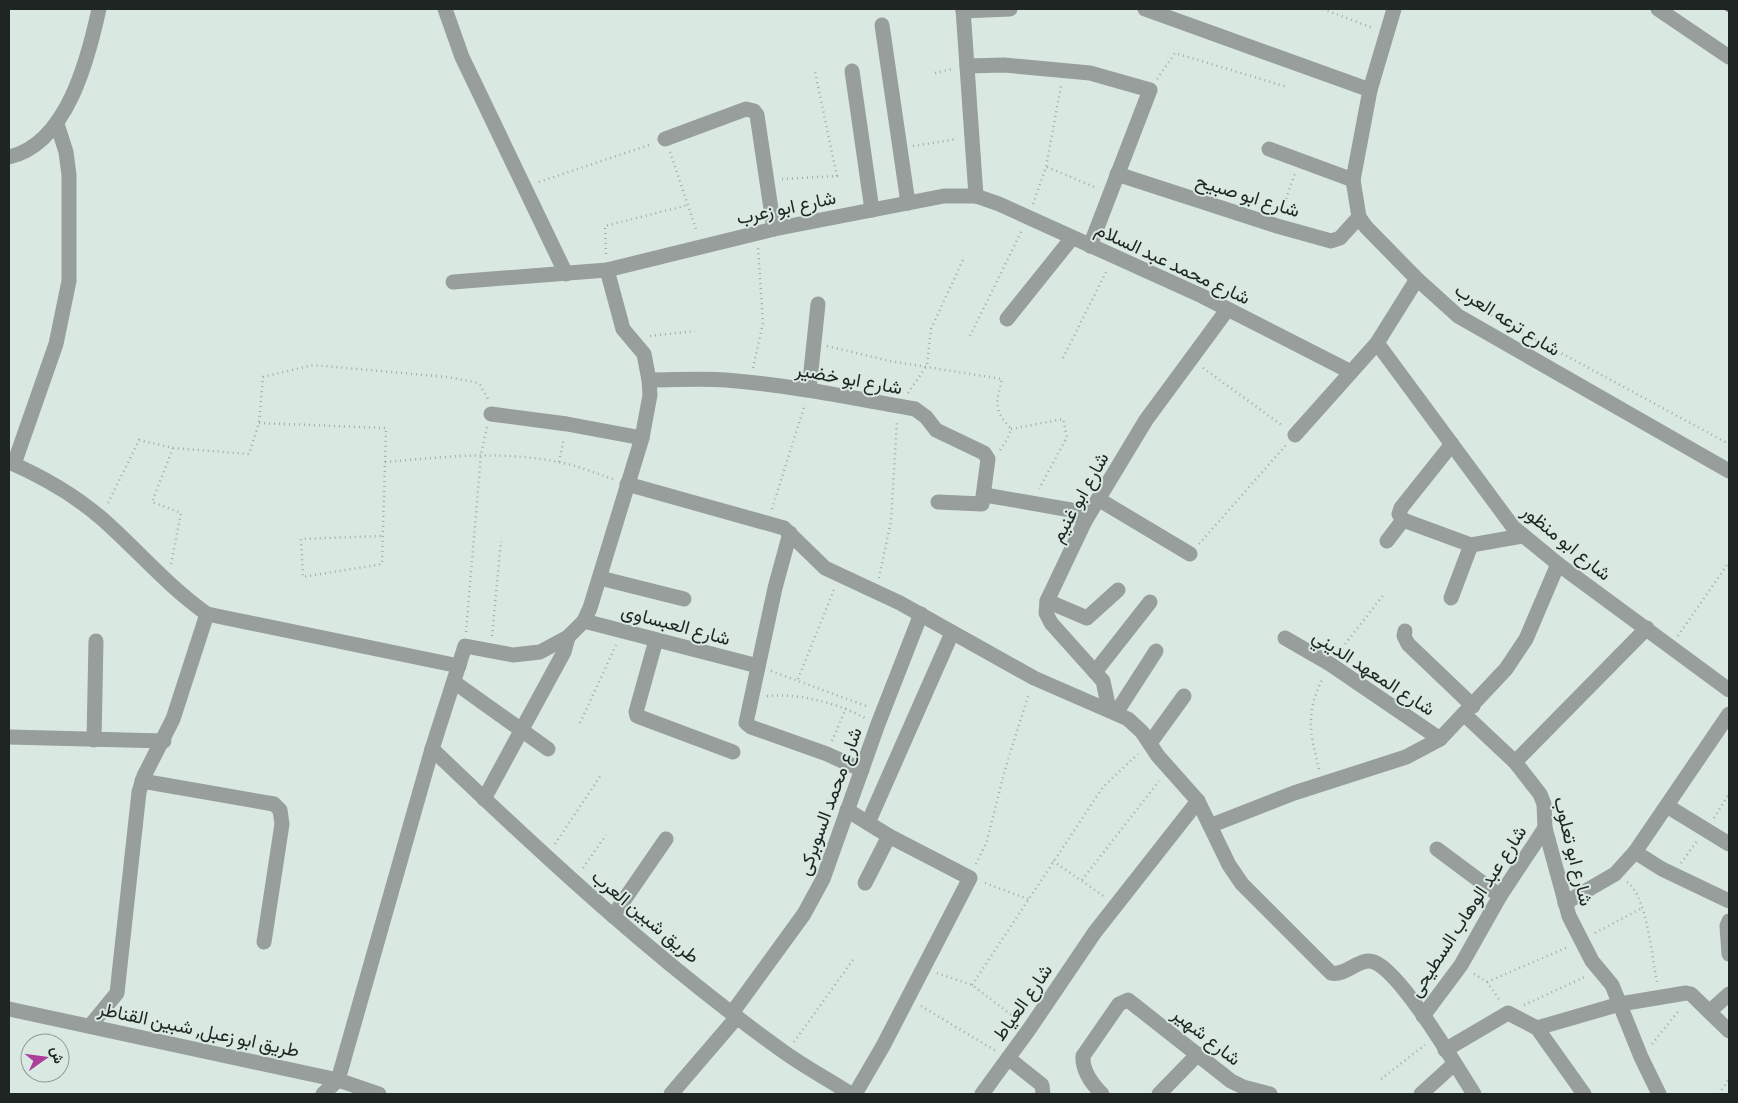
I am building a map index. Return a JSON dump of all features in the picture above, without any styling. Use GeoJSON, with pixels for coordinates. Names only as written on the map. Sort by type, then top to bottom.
{"type":"FeatureCollection","features":[{"type":"Feature","properties":{"kind":"street"},"geometry":{"type":"LineString","coordinates":[[9,156],[20,154],[39,143],[56,124],[90,51],[99,9]]}},
{"type":"Feature","properties":{"kind":"street"},"geometry":{"type":"LineString","coordinates":[[445,9],[462,57],[566,274]]}},
{"type":"Feature","properties":{"kind":"street"},"geometry":{"type":"LineString","coordinates":[[976,196],[963,10],[1010,9]]}},
{"type":"Feature","properties":{"kind":"street"},"geometry":{"type":"LineString","coordinates":[[1145,9],[1370,90]]}},
{"type":"Feature","properties":{"kind":"street"},"geometry":{"type":"LineString","coordinates":[[1359,217],[1353,180],[1370,90],[1394,9]]}},
{"type":"Feature","properties":{"kind":"street"},"geometry":{"type":"LineString","coordinates":[[1658,9],[1729,57]]}},
{"type":"Feature","properties":{"kind":"street"},"geometry":{"type":"LineString","coordinates":[[882,25],[908,203]]}},
{"type":"Feature","properties":{"kind":"street"},"geometry":{"type":"LineString","coordinates":[[967,66],[1004,65],[1090,73],[1150,90],[1090,246]]}},
{"type":"Feature","properties":{"kind":"street"},"geometry":{"type":"LineString","coordinates":[[852,70],[872,210]]}},
{"type":"Feature","properties":{"kind":"street"},"geometry":{"type":"LineString","coordinates":[[666,139],[746,109],[752,110],[757,115],[774,229]]}},
{"type":"Feature","properties":{"kind":"street"},"geometry":{"type":"LineString","coordinates":[[56,124],[66,152],[68,176],[69,281],[56,344],[11,463],[55,485],[101,518],[169,585],[207,614],[459,666]]}},
{"type":"Feature","properties":{"kind":"street"},"geometry":{"type":"LineString","coordinates":[[1269,149],[1353,180]]}},
{"type":"Feature","properties":{"kind":"street","name":"شارع ابو صبيح"},"geometry":{"type":"LineString","coordinates":[[1117,174],[1277,226],[1334,241],[1340,238],[1359,217]]}},
{"type":"Feature","properties":{"kind":"street","name":"شارع ابو زعرب"},"geometry":{"type":"LineString","coordinates":[[453,282],[607,270],[774,229],[944,196],[976,196]]}},
{"type":"Feature","properties":{"kind":"street","name":"شارع محمد عبد السلام"},"geometry":{"type":"LineString","coordinates":[[976,196],[1028,217],[1202,296],[1351,372]]}},
{"type":"Feature","properties":{"kind":"street","name":"شارع ترعه العرب"},"geometry":{"type":"LineString","coordinates":[[1359,217],[1376,238],[1417,279],[1431,290],[1448,309],[1458,316],[1729,471]]}},
{"type":"Feature","properties":{"kind":"street"},"geometry":{"type":"LineString","coordinates":[[1007,318],[1072,238]]}},
{"type":"Feature","properties":{"kind":"street"},"geometry":{"type":"LineString","coordinates":[[323,1094],[338,1080],[432,749],[465,646],[490,652],[527,655],[540,652],[568,637],[584,621],[600,578],[642,438],[648,408],[649,380],[642,350],[624,329],[617,312],[607,270]]}},
{"type":"Feature","properties":{"kind":"street"},"geometry":{"type":"LineString","coordinates":[[1295,435],[1377,343],[1417,279]]}},
{"type":"Feature","properties":{"kind":"street"},"geometry":{"type":"LineString","coordinates":[[809,390],[818,304]]}},
{"type":"Feature","properties":{"kind":"street","name":"شارع ابو غنيم"},"geometry":{"type":"LineString","coordinates":[[1047,601],[1085,522],[1151,413],[1227,310]]}},
{"type":"Feature","properties":{"kind":"street","name":"شارع ابو منظور"},"geometry":{"type":"LineString","coordinates":[[1377,343],[1493,503],[1522,536],[1729,690]]}},
{"type":"Feature","properties":{"kind":"street","name":"شارع ابو خضير"},"geometry":{"type":"LineString","coordinates":[[649,380],[750,382],[809,390],[898,406],[921,412],[940,433],[986,454],[989,465]]}},
{"type":"Feature","properties":{"kind":"street"},"geometry":{"type":"LineString","coordinates":[[491,414],[567,424],[642,438]]}},
{"type":"Feature","properties":{"kind":"street"},"geometry":{"type":"LineString","coordinates":[[1452,444],[1401,508],[1399,514],[1403,520],[1471,545],[1522,536]]}},
{"type":"Feature","properties":{"kind":"street"},"geometry":{"type":"LineString","coordinates":[[983,500],[989,465]]}},
{"type":"Feature","properties":{"kind":"street"},"geometry":{"type":"LineString","coordinates":[[627,484],[767,522],[790,534],[816,561],[839,576],[921,614],[1034,678],[1112,711],[1133,723],[1198,801],[1212,826],[1229,865],[1242,884],[1331,973],[1339,974],[1373,961],[1393,979],[1423,1016],[1474,1094]]}},
{"type":"Feature","properties":{"kind":"street"},"geometry":{"type":"LineString","coordinates":[[1098,499],[1190,554]]}},
{"type":"Feature","properties":{"kind":"street"},"geometry":{"type":"LineString","coordinates":[[938,502],[983,500],[1032,502],[1072,510],[1085,522]]}},
{"type":"Feature","properties":{"kind":"street"},"geometry":{"type":"LineString","coordinates":[[1387,541],[1403,520]]}},
{"type":"Feature","properties":{"kind":"street"},"geometry":{"type":"LineString","coordinates":[[790,534],[775,588],[750,697],[747,725],[827,754],[862,770]]}},
{"type":"Feature","properties":{"kind":"street"},"geometry":{"type":"LineString","coordinates":[[1451,598],[1471,545]]}},
{"type":"Feature","properties":{"kind":"street"},"geometry":{"type":"LineString","coordinates":[[1212,826],[1322,784],[1406,757],[1440,739],[1469,711],[1506,668],[1526,638],[1558,564]]}},
{"type":"Feature","properties":{"kind":"street"},"geometry":{"type":"LineString","coordinates":[[600,578],[684,598]]}},
{"type":"Feature","properties":{"kind":"street"},"geometry":{"type":"LineString","coordinates":[[1112,711],[1103,681],[1051,623],[1046,613],[1047,601],[1087,618],[1118,590]]}},
{"type":"Feature","properties":{"kind":"street"},"geometry":{"type":"LineString","coordinates":[[1095,672],[1150,602]]}},
{"type":"Feature","properties":{"kind":"street"},"geometry":{"type":"LineString","coordinates":[[90,1026],[118,993],[142,781],[164,741],[177,710],[207,614]]}},
{"type":"Feature","properties":{"kind":"street","name":"شارع محمد السوبركى"},"geometry":{"type":"LineString","coordinates":[[671,1094],[734,1015],[814,897],[831,861],[880,718],[921,614]]}},
{"type":"Feature","properties":{"kind":"street","name":"شارع العبساوى"},"geometry":{"type":"LineString","coordinates":[[584,621],[758,666]]}},
{"type":"Feature","properties":{"kind":"street"},"geometry":{"type":"LineString","coordinates":[[1515,762],[1647,628]]}},
{"type":"Feature","properties":{"kind":"street","name":"شارع ابو تعلوب"},"geometry":{"type":"LineString","coordinates":[[1405,631],[1404,636],[1408,644],[1515,762],[1540,794],[1546,812],[1545,828],[1565,903],[1582,940],[1599,970],[1612,985],[1641,1057],[1659,1094]]}},
{"type":"Feature","properties":{"kind":"street"},"geometry":{"type":"LineString","coordinates":[[868,823],[952,633]]}},
{"type":"Feature","properties":{"kind":"street"},"geometry":{"type":"LineString","coordinates":[[484,799],[564,652],[568,637]]}},
{"type":"Feature","properties":{"kind":"street","name":"شارع المعهد الديني"},"geometry":{"type":"LineString","coordinates":[[1285,638],[1330,664],[1440,739]]}},
{"type":"Feature","properties":{"kind":"street"},"geometry":{"type":"LineString","coordinates":[[656,640],[636,712],[638,717],[733,752]]}},
{"type":"Feature","properties":{"kind":"street"},"geometry":{"type":"LineString","coordinates":[[94,740],[96,641]]}},
{"type":"Feature","properties":{"kind":"street"},"geometry":{"type":"LineString","coordinates":[[1112,711],[1156,651]]}},
{"type":"Feature","properties":{"kind":"street"},"geometry":{"type":"LineString","coordinates":[[454,682],[548,749]]}},
{"type":"Feature","properties":{"kind":"street"},"geometry":{"type":"LineString","coordinates":[[1150,743],[1184,696]]}},
{"type":"Feature","properties":{"kind":"street"},"geometry":{"type":"LineString","coordinates":[[1565,903],[1616,874],[1635,852],[1729,714]]}},
{"type":"Feature","properties":{"kind":"street"},"geometry":{"type":"LineString","coordinates":[[9,737],[164,741]]}},
{"type":"Feature","properties":{"kind":"street","name":"طريق شبين العرب"},"geometry":{"type":"LineString","coordinates":[[432,749],[573,882],[613,916],[734,1015],[786,1053],[853,1094]]}},
{"type":"Feature","properties":{"kind":"street"},"geometry":{"type":"LineString","coordinates":[[142,781],[274,804],[280,810],[282,824],[264,942]]}},
{"type":"Feature","properties":{"kind":"street","name":"شارع العياط"},"geometry":{"type":"LineString","coordinates":[[982,1094],[1115,904],[1198,801]]}},
{"type":"Feature","properties":{"kind":"street"},"geometry":{"type":"LineString","coordinates":[[1667,806],[1729,844]]}},
{"type":"Feature","properties":{"kind":"street"},"geometry":{"type":"LineString","coordinates":[[847,810],[889,836],[970,878],[908,999],[853,1094]]}},
{"type":"Feature","properties":{"kind":"street","name":"شارع عبد الوهاب السطيحى"},"geometry":{"type":"LineString","coordinates":[[1423,1016],[1461,965],[1500,896],[1545,828]]}},
{"type":"Feature","properties":{"kind":"street"},"geometry":{"type":"LineString","coordinates":[[865,883],[889,836]]}},
{"type":"Feature","properties":{"kind":"street"},"geometry":{"type":"LineString","coordinates":[[613,916],[666,838]]}},
{"type":"Feature","properties":{"kind":"street"},"geometry":{"type":"LineString","coordinates":[[1437,848],[1500,896]]}},
{"type":"Feature","properties":{"kind":"street"},"geometry":{"type":"LineString","coordinates":[[1635,852],[1672,875],[1729,901]]}},
{"type":"Feature","properties":{"kind":"street"},"geometry":{"type":"LineString","coordinates":[[1729,921],[1727,926],[1729,954]]}},
{"type":"Feature","properties":{"kind":"street"},"geometry":{"type":"LineString","coordinates":[[1537,1028],[1620,1004],[1690,994],[1729,1031]]}},
{"type":"Feature","properties":{"kind":"street"},"geometry":{"type":"LineString","coordinates":[[1710,1011],[1729,994]]}},
{"type":"Feature","properties":{"kind":"street","name":"شارع شهير"},"geometry":{"type":"LineString","coordinates":[[1102,1094],[1088,1076],[1083,1065],[1083,1056],[1119,1004],[1125,1000],[1132,1001],[1237,1084],[1270,1094]]}},
{"type":"Feature","properties":{"kind":"street","name":"طريق ابو زعبل, شبين القناطر"},"geometry":{"type":"LineString","coordinates":[[9,1009],[338,1080],[379,1094]]}},
{"type":"Feature","properties":{"kind":"street"},"geometry":{"type":"LineString","coordinates":[[1445,1050],[1508,1013],[1537,1028],[1584,1094]]}},
{"type":"Feature","properties":{"kind":"street"},"geometry":{"type":"LineString","coordinates":[[1159,1094],[1198,1054]]}},
{"type":"Feature","properties":{"kind":"street"},"geometry":{"type":"LineString","coordinates":[[1008,1058],[1042,1084],[1043,1094]]}},
{"type":"Feature","properties":{"kind":"street"},"geometry":{"type":"LineString","coordinates":[[1421,1094],[1454,1064]]}},
{"type":"Feature","properties":{"kind":"path"},"geometry":{"type":"LineString","coordinates":[[1323,9],[1386,33]]}},
{"type":"Feature","properties":{"kind":"path"},"geometry":{"type":"LineString","coordinates":[[1150,90],[1175,53],[1287,87]]}},
{"type":"Feature","properties":{"kind":"path"},"geometry":{"type":"LineString","coordinates":[[970,336],[1028,217],[1046,167],[1064,70]]}},
{"type":"Feature","properties":{"kind":"path"},"geometry":{"type":"LineString","coordinates":[[766,179],[837,176],[815,72]]}},
{"type":"Feature","properties":{"kind":"path"},"geometry":{"type":"LineString","coordinates":[[900,148],[972,137]]}},
{"type":"Feature","properties":{"kind":"path"},"geometry":{"type":"LineString","coordinates":[[525,187],[666,139],[701,246]]}},
{"type":"Feature","properties":{"kind":"path"},"geometry":{"type":"LineString","coordinates":[[1277,226],[1300,160]]}},
{"type":"Feature","properties":{"kind":"path"},"geometry":{"type":"LineString","coordinates":[[1046,167],[1110,194]]}},
{"type":"Feature","properties":{"kind":"path"},"geometry":{"type":"LineString","coordinates":[[607,270],[605,226],[688,204]]}},
{"type":"Feature","properties":{"kind":"path"},"geometry":{"type":"LineString","coordinates":[[750,382],[763,323],[757,233]]}},
{"type":"Feature","properties":{"kind":"path"},"geometry":{"type":"LineString","coordinates":[[1063,358],[1113,257]]}},
{"type":"Feature","properties":{"kind":"path"},"geometry":{"type":"LineString","coordinates":[[876,592],[891,521],[892,464],[898,406],[927,365],[931,329],[963,260]]}},
{"type":"Feature","properties":{"kind":"path","name":"شارع ترعه العرب"},"geometry":{"type":"LineString","coordinates":[[1460,299],[1488,312],[1729,444]]}},
{"type":"Feature","properties":{"kind":"path"},"geometry":{"type":"LineString","coordinates":[[630,338],[695,331]]}},
{"type":"Feature","properties":{"kind":"path"},"geometry":{"type":"LineString","coordinates":[[814,344],[890,361],[927,365],[1002,379],[996,404],[1000,417],[1011,429]]}},
{"type":"Feature","properties":{"kind":"path"},"geometry":{"type":"LineString","coordinates":[[1190,359],[1219,377],[1295,435],[1190,554]]}},
{"type":"Feature","properties":{"kind":"path"},"geometry":{"type":"LineString","coordinates":[[101,518],[139,440],[173,448],[248,454],[259,423],[263,377],[314,365],[475,382],[480,385],[487,395],[491,414],[481,454],[465,646]]}},
{"type":"Feature","properties":{"kind":"path"},"geometry":{"type":"LineString","coordinates":[[767,522],[809,390]]}},
{"type":"Feature","properties":{"kind":"path"},"geometry":{"type":"LineString","coordinates":[[1011,429],[1063,419],[1067,437],[1032,502]]}},
{"type":"Feature","properties":{"kind":"path"},"geometry":{"type":"LineString","coordinates":[[259,423],[386,428],[382,564],[303,577],[301,539],[382,536]]}},
{"type":"Feature","properties":{"kind":"path"},"geometry":{"type":"LineString","coordinates":[[559,462],[567,424]]}},
{"type":"Feature","properties":{"kind":"path"},"geometry":{"type":"LineString","coordinates":[[989,465],[1008,438],[1011,429]]}},
{"type":"Feature","properties":{"kind":"path"},"geometry":{"type":"LineString","coordinates":[[169,585],[173,544],[181,513],[152,502],[173,448]]}},
{"type":"Feature","properties":{"kind":"path"},"geometry":{"type":"LineString","coordinates":[[385,462],[481,454],[559,462],[627,484]]}},
{"type":"Feature","properties":{"kind":"path"},"geometry":{"type":"LineString","coordinates":[[490,652],[501,541]]}},
{"type":"Feature","properties":{"kind":"path"},"geometry":{"type":"LineString","coordinates":[[1671,645],[1729,562]]}},
{"type":"Feature","properties":{"kind":"path"},"geometry":{"type":"LineString","coordinates":[[798,679],[839,576]]}},
{"type":"Feature","properties":{"kind":"path"},"geometry":{"type":"LineString","coordinates":[[1322,784],[1310,731],[1314,696],[1330,664],[1384,594]]}},
{"type":"Feature","properties":{"kind":"path"},"geometry":{"type":"LineString","coordinates":[[580,723],[623,631]]}},
{"type":"Feature","properties":{"kind":"path"},"geometry":{"type":"LineString","coordinates":[[758,666],[798,679],[880,718]]}},
{"type":"Feature","properties":{"kind":"path"},"geometry":{"type":"LineString","coordinates":[[1028,899],[970,878],[987,841],[1004,773],[1034,678]]}},
{"type":"Feature","properties":{"kind":"path"},"geometry":{"type":"LineString","coordinates":[[750,697],[785,694],[880,718]]}},
{"type":"Feature","properties":{"kind":"path"},"geometry":{"type":"LineString","coordinates":[[827,754],[846,708]]}},
{"type":"Feature","properties":{"kind":"path"},"geometry":{"type":"LineString","coordinates":[[972,985],[1103,787],[1150,743]]}},
{"type":"Feature","properties":{"kind":"path"},"geometry":{"type":"LineString","coordinates":[[1082,880],[1169,768]]}},
{"type":"Feature","properties":{"kind":"path"},"geometry":{"type":"LineString","coordinates":[[546,857],[601,775]]}},
{"type":"Feature","properties":{"kind":"path"},"geometry":{"type":"LineString","coordinates":[[1672,875],[1706,830],[1729,794]]}},
{"type":"Feature","properties":{"kind":"path"},"geometry":{"type":"LineString","coordinates":[[573,882],[606,835]]}},
{"type":"Feature","properties":{"kind":"path"},"geometry":{"type":"LineString","coordinates":[[1053,861],[1115,904]]}},
{"type":"Feature","properties":{"kind":"path"},"geometry":{"type":"LineString","coordinates":[[1616,874],[1633,886],[1642,908],[1660,999]]}},
{"type":"Feature","properties":{"kind":"path"},"geometry":{"type":"LineString","coordinates":[[1599,970],[1508,1013],[1486,982],[1582,940],[1642,908]]}},
{"type":"Feature","properties":{"kind":"path"},"geometry":{"type":"LineString","coordinates":[[786,1053],[855,957]]}},
{"type":"Feature","properties":{"kind":"path"},"geometry":{"type":"LineString","coordinates":[[923,968],[972,985],[1030,1028]]}},
{"type":"Feature","properties":{"kind":"path"},"geometry":{"type":"LineString","coordinates":[[1641,1057],[1690,994]]}},
{"type":"Feature","properties":{"kind":"path"},"geometry":{"type":"LineString","coordinates":[[908,999],[1008,1058]]}},
{"type":"Feature","properties":{"kind":"path"},"geometry":{"type":"LineString","coordinates":[[1381,1079],[1437,1036]]}},
{"type":"Feature","properties":{"kind":"path"},"geometry":{"type":"LineString","coordinates":[[1719,1094],[1729,1079]]}}]}
